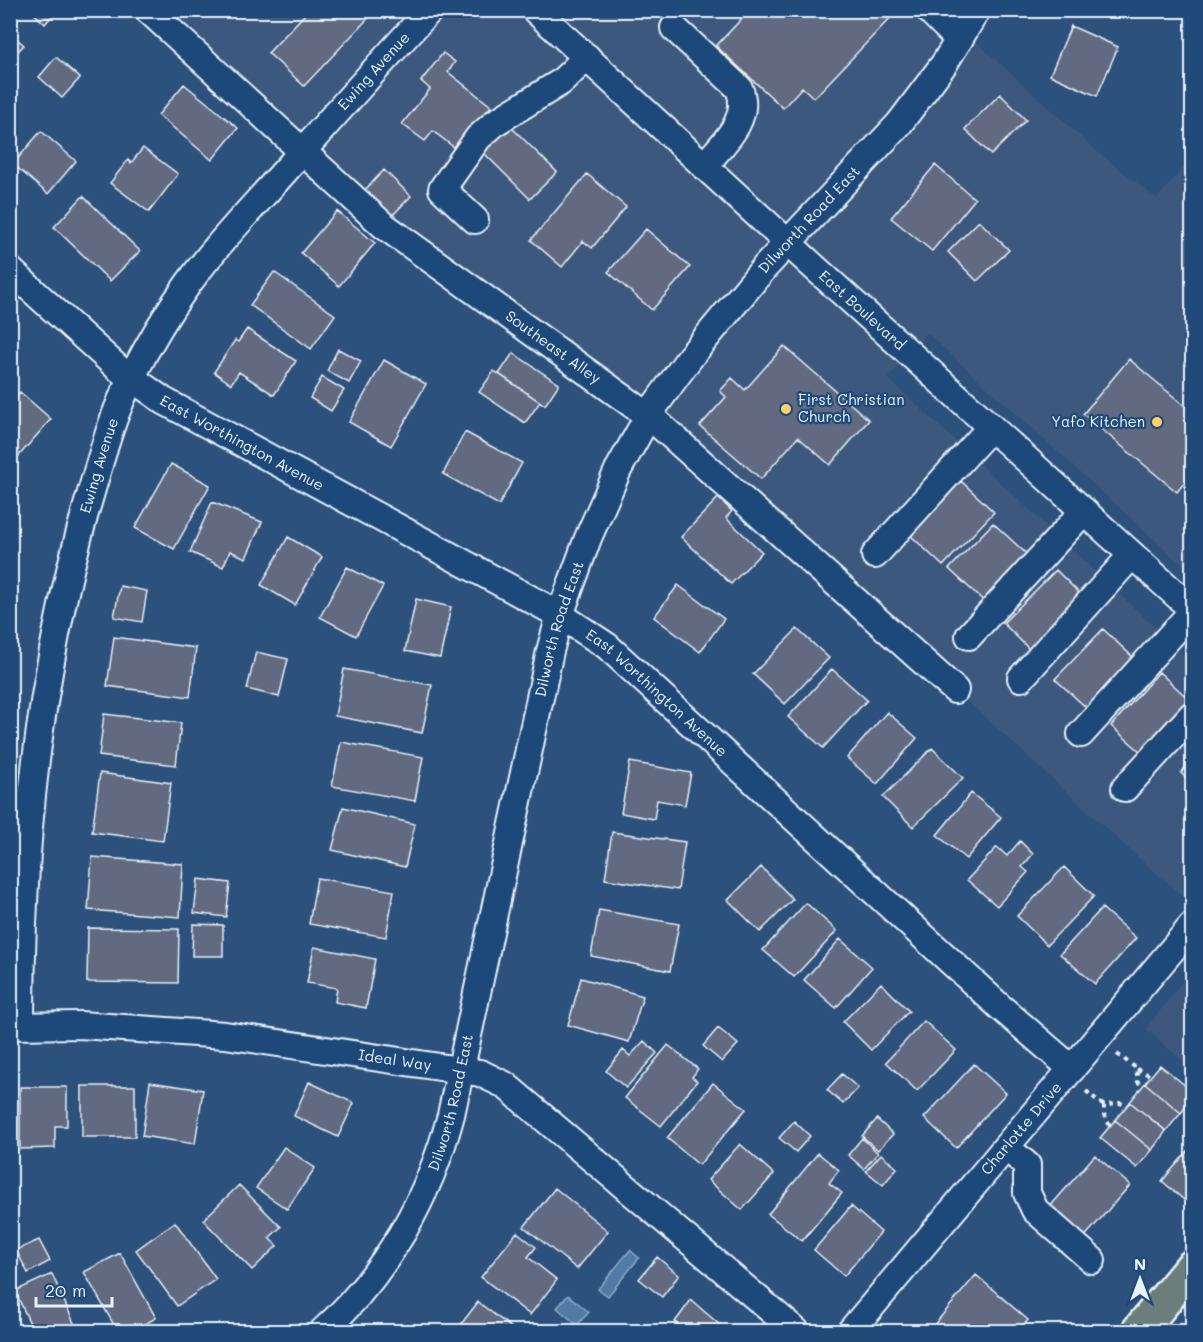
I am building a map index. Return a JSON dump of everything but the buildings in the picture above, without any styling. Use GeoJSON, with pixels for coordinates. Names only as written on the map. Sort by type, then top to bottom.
{"type":"FeatureCollection","features":[{"type":"Feature","properties":{"kind":"main road"},"geometry":{"type":"LineString","coordinates":[[1138,1332],[1192,1267]]}},
{"type":"Feature","properties":{"kind":"street","name":"Southeast Alley"},"geometry":{"type":"LineString","coordinates":[[148,10],[383,225],[649,416],[955,690]]}},
{"type":"Feature","properties":{"kind":"street","name":"Ewing Avenue"},"geometry":{"type":"LineString","coordinates":[[16,1025],[27,839],[39,724],[57,624],[74,552],[123,394],[188,284],[226,235],[430,10]]}},
{"type":"Feature","properties":{"kind":"street","name":"East Boulevard"},"geometry":{"type":"LineString","coordinates":[[535,10],[1192,610]]}},
{"type":"Feature","properties":{"kind":"street"},"geometry":{"type":"LineString","coordinates":[[929,10],[959,40]]}},
{"type":"Feature","properties":{"kind":"street","name":"Dilworth Road East"},"geometry":{"type":"LineString","coordinates":[[322,1332],[344,1312],[377,1272],[397,1243],[424,1194],[444,1142],[560,615],[588,538],[618,470],[649,416],[691,356],[788,243],[899,124],[944,64],[977,10]]}},
{"type":"Feature","properties":{"kind":"street"},"geometry":{"type":"LineString","coordinates":[[674,28],[739,88],[743,99],[738,125],[705,165]]}},
{"type":"Feature","properties":{"kind":"street"},"geometry":{"type":"LineString","coordinates":[[475,220],[442,189],[478,138],[496,122],[561,82],[587,57]]}},
{"type":"Feature","properties":{"kind":"street","name":"East Worthington Avenue"},"geometry":{"type":"LineString","coordinates":[[10,270],[131,378],[164,401],[560,615],[607,646],[864,883],[1072,1069]]}},
{"type":"Feature","properties":{"kind":"street"},"geometry":{"type":"LineString","coordinates":[[874,555],[991,427]]}},
{"type":"Feature","properties":{"kind":"street"},"geometry":{"type":"LineString","coordinates":[[969,636],[1084,511]]}},
{"type":"Feature","properties":{"kind":"street"},"geometry":{"type":"LineString","coordinates":[[1021,678],[1132,555]]}},
{"type":"Feature","properties":{"kind":"street"},"geometry":{"type":"LineString","coordinates":[[1081,734],[1192,610]]}},
{"type":"Feature","properties":{"kind":"street"},"geometry":{"type":"LineString","coordinates":[[1125,788],[1192,715]]}},
{"type":"Feature","properties":{"kind":"street","name":"Charlotte Drive"},"geometry":{"type":"LineString","coordinates":[[850,1332],[1192,926]]}},
{"type":"Feature","properties":{"kind":"street","name":"Ideal Way"},"geometry":{"type":"LineString","coordinates":[[16,1025],[80,1025],[225,1035],[480,1073],[505,1085],[797,1332]]}},
{"type":"Feature","properties":{"kind":"street"},"geometry":{"type":"LineString","coordinates":[[1006,1147],[1027,1165],[1027,1193],[1035,1210],[1092,1260]]}},
{"type":"Feature","properties":{"kind":"path"},"geometry":{"type":"LineString","coordinates":[[1117,1054],[1151,1076]]}},
{"type":"Feature","properties":{"kind":"path"},"geometry":{"type":"LineString","coordinates":[[1136,1068],[1138,1082],[1143,1086]]}},
{"type":"Feature","properties":{"kind":"path"},"geometry":{"type":"LineString","coordinates":[[1086,1091],[1104,1106]]}},
{"type":"Feature","properties":{"kind":"path"},"geometry":{"type":"LineString","coordinates":[[1104,1106],[1120,1103],[1127,1105]]}},
{"type":"Feature","properties":{"kind":"path"},"geometry":{"type":"LineString","coordinates":[[1104,1106],[1104,1114],[1110,1126]]}},
{"type":"Feature","properties":{"kind":"shaded area"},"geometry":{"type":"Polygon","coordinates":[[[128,11],[942,11],[1094,149],[1157,199],[1192,157],[1192,574],[927,333],[888,378],[1192,662],[1192,904],[620,388],[478,301],[316,183],[128,11]]]}},
{"type":"Feature","properties":{"kind":"shaded area"},"geometry":{"type":"Polygon","coordinates":[[[1192,969],[1192,1069],[1146,1029],[1192,969]]]}},
{"type":"Feature","properties":{"kind":"shaded area"},"geometry":{"type":"Polygon","coordinates":[[[630,1250],[639,1258],[608,1296],[598,1289],[630,1250]]]}},
{"type":"Feature","properties":{"kind":"shaded area"},"geometry":{"type":"Polygon","coordinates":[[[568,1295],[589,1312],[577,1325],[557,1308],[568,1295]]]}},
{"type":"Feature","properties":{"kind":"place","name":"First Christian Church"},"geometry":{"type":"Point","coordinates":[786,409]}},
{"type":"Feature","properties":{"kind":"place","name":"Yafo Kitchen"},"geometry":{"type":"Point","coordinates":[1157,422]}}]}
